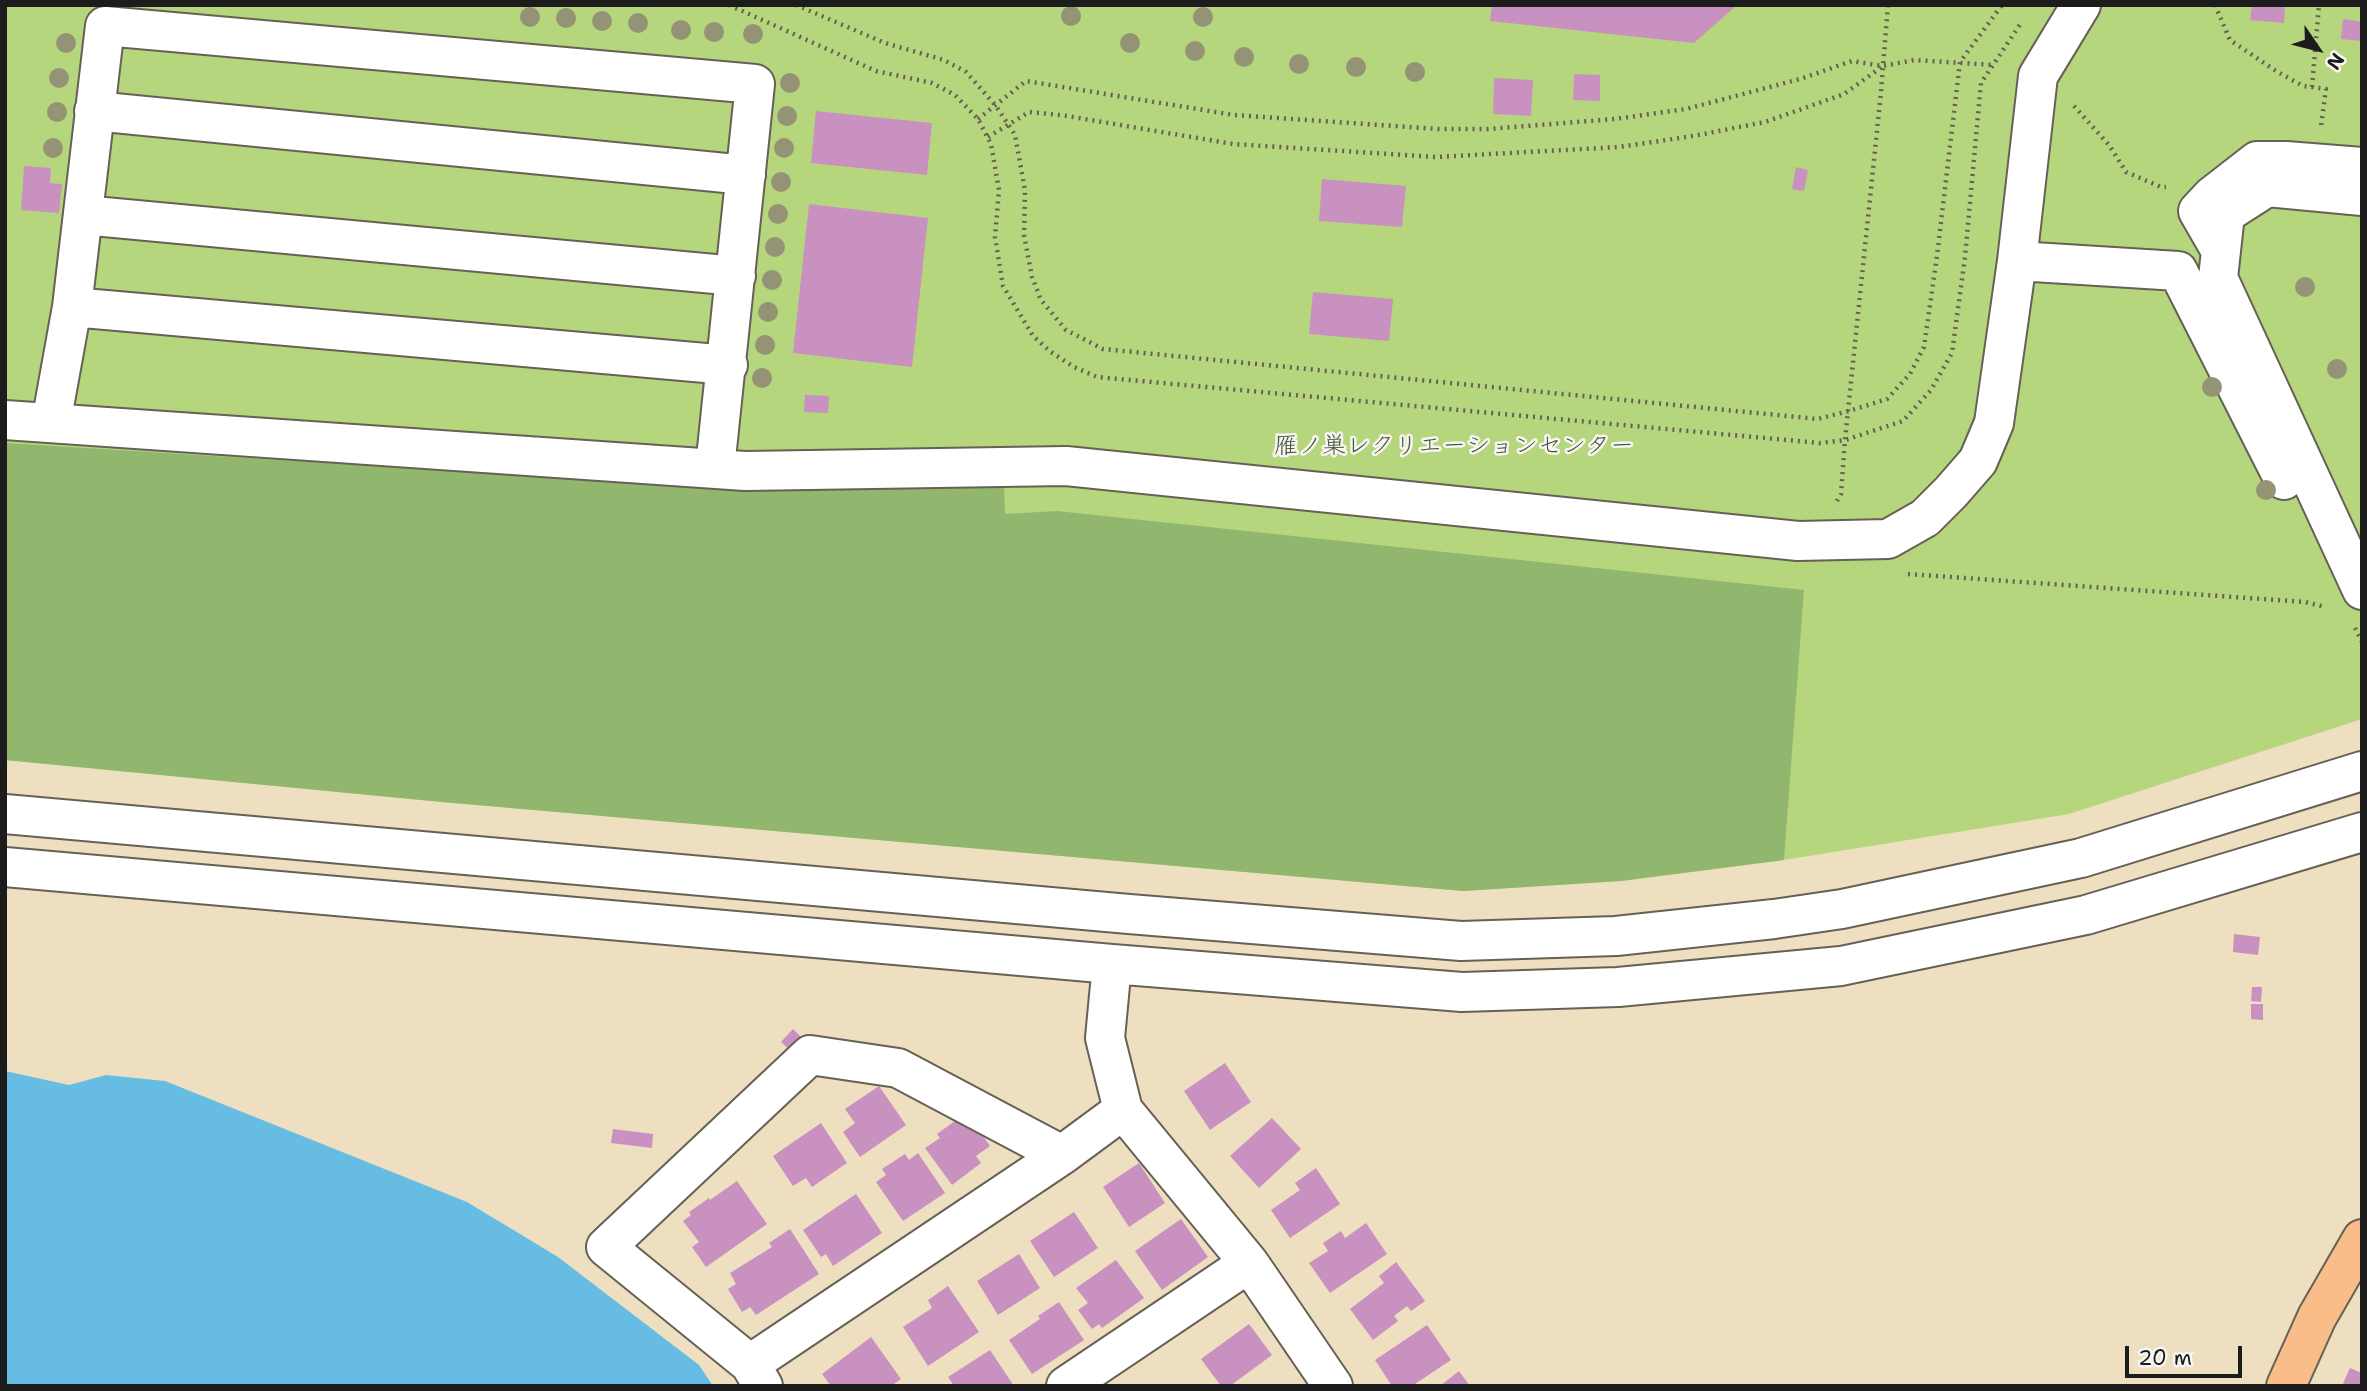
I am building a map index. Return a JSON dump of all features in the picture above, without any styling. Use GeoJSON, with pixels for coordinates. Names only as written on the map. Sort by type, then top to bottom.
{"type":"FeatureCollection","features":[{"type":"Feature","properties":{"kind":"main road"},"geometry":{"type":"LineString","coordinates":[[2288,1385],[2317,1318],[2362,1239]]}},
{"type":"Feature","properties":{"kind":"street"},"geometry":{"type":"LineString","coordinates":[[5,420],[745,471],[1066,466],[1798,541],[1888,539],[1925,518],[1978,461],[1994,423],[2017,261],[2038,76],[2081,5]]}},
{"type":"Feature","properties":{"kind":"street"},"geometry":{"type":"LineString","coordinates":[[51,424],[72,307],[105,26],[755,84],[715,468]]}},
{"type":"Feature","properties":{"kind":"street"},"geometry":{"type":"LineString","coordinates":[[94,111],[746,175]]}},
{"type":"Feature","properties":{"kind":"street"},"geometry":{"type":"LineString","coordinates":[[2221,251],[2198,211],[2212,196],[2257,161],[2362,167]]}},
{"type":"Feature","properties":{"kind":"street"},"geometry":{"type":"LineString","coordinates":[[2362,196],[2267,187],[2225,215],[2218,278],[2362,590]]}},
{"type":"Feature","properties":{"kind":"street"},"geometry":{"type":"LineString","coordinates":[[83,215],[736,276]]}},
{"type":"Feature","properties":{"kind":"street"},"geometry":{"type":"LineString","coordinates":[[2017,261],[2178,271],[2288,488],[2309,522],[2341,542]]}},
{"type":"Feature","properties":{"kind":"street"},"geometry":{"type":"LineString","coordinates":[[72,307],[727,365]]}},
{"type":"Feature","properties":{"kind":"street"},"geometry":{"type":"LineString","coordinates":[[5,814],[1461,941],[1616,936],[1842,909],[2081,858],[2362,771]]}},
{"type":"Feature","properties":{"kind":"street"},"geometry":{"type":"LineString","coordinates":[[5,867],[1111,964],[1462,992],[1618,987],[1841,966],[2086,915],[2362,832]]}},
{"type":"Feature","properties":{"kind":"street"},"geometry":{"type":"LineString","coordinates":[[1111,964],[1105,1038],[1124,1110],[1249,1263],[1333,1386]]}},
{"type":"Feature","properties":{"kind":"street"},"geometry":{"type":"LineString","coordinates":[[1062,1155],[898,1068],[810,1055],[606,1247],[756,1375],[1062,1155],[1124,1110]]}},
{"type":"Feature","properties":{"kind":"street"},"geometry":{"type":"LineString","coordinates":[[1066,1386],[1249,1263]]}},
{"type":"Feature","properties":{"kind":"path"},"geometry":{"type":"LineString","coordinates":[[729,5],[876,71],[932,83],[954,95],[978,119],[991,144],[999,190],[995,237],[1003,286],[1033,335],[1051,352],[1074,367],[1097,377],[1819,443],[1844,440],[1903,421],[1931,390],[1952,354],[1965,257],[1981,83],[2026,15]]}},
{"type":"Feature","properties":{"kind":"path"},"geometry":{"type":"LineString","coordinates":[[796,5],[885,43],[944,60],[966,72],[996,106],[1015,135],[1025,190],[1024,235],[1031,277],[1041,300],[1066,330],[1103,349],[1818,419],[1887,398],[1910,374],[1924,347],[1960,62],[2002,5]]}},
{"type":"Feature","properties":{"kind":"path"},"geometry":{"type":"LineString","coordinates":[[2215,5],[2231,40],[2303,86],[2326,89],[2320,134]]}},
{"type":"Feature","properties":{"kind":"path"},"geometry":{"type":"LineString","coordinates":[[2312,87],[2319,5]]}},
{"type":"Feature","properties":{"kind":"path"},"geometry":{"type":"LineString","coordinates":[[978,119],[1026,81],[1234,115],[1438,130],[1488,129],[1615,119],[1686,109],[1768,89],[1852,61],[1883,66],[1844,94],[1765,122],[1619,147],[1436,157],[1233,144],[1029,111],[988,137]]}},
{"type":"Feature","properties":{"kind":"green space","name":"雁ノ巣レクリエーションセンター"},"geometry":{"type":"Polygon","coordinates":[[[5,5],[2362,5],[2362,716],[2359,720],[2069,814],[1784,860],[1621,881],[1463,891],[442,802],[5,760],[5,5]]]}},
{"type":"Feature","properties":{"kind":"green space"},"geometry":{"type":"Polygon","coordinates":[[[5,443],[746,489],[1004,487],[1005,514],[1057,511],[1804,590],[1784,860],[1621,881],[1463,891],[442,802],[5,760],[5,443]]]}},
{"type":"Feature","properties":{"kind":"water"},"geometry":{"type":"Polygon","coordinates":[[[5,1071],[69,1085],[106,1075],[165,1081],[467,1202],[558,1257],[699,1365],[713,1386],[5,1386],[5,1071]]]}},
{"type":"Feature","properties":{"kind":"building"},"geometry":{"type":"Polygon","coordinates":[[[1492,5],[1737,5],[1694,43],[1490,21],[1492,5]]]}},
{"type":"Feature","properties":{"kind":"building"},"geometry":{"type":"Polygon","coordinates":[[[2252,5],[2285,5],[2284,23],[2250,20],[2252,5]]]}},
{"type":"Feature","properties":{"kind":"building"},"geometry":{"type":"Polygon","coordinates":[[[2343,19],[2362,22],[2362,41],[2341,39],[2343,19]]]}},
{"type":"Feature","properties":{"kind":"building"},"geometry":{"type":"Polygon","coordinates":[[[1574,74],[1600,75],[1600,101],[1573,100],[1574,74]]]}},
{"type":"Feature","properties":{"kind":"building"},"geometry":{"type":"Polygon","coordinates":[[[1494,78],[1533,80],[1531,116],[1493,114],[1494,78]]]}},
{"type":"Feature","properties":{"kind":"building"},"geometry":{"type":"Polygon","coordinates":[[[816,111],[932,123],[927,175],[811,163],[816,111]]]}},
{"type":"Feature","properties":{"kind":"building"},"geometry":{"type":"Polygon","coordinates":[[[24,166],[51,168],[50,183],[62,184],[59,213],[21,210],[24,166]]]}},
{"type":"Feature","properties":{"kind":"building"},"geometry":{"type":"Polygon","coordinates":[[[1796,167],[1808,170],[1804,191],[1792,189],[1796,167]]]}},
{"type":"Feature","properties":{"kind":"building"},"geometry":{"type":"Polygon","coordinates":[[[1322,179],[1406,186],[1402,227],[1319,221],[1322,179]]]}},
{"type":"Feature","properties":{"kind":"building"},"geometry":{"type":"Polygon","coordinates":[[[809,204],[928,218],[912,367],[793,353],[809,204]]]}},
{"type":"Feature","properties":{"kind":"building"},"geometry":{"type":"Polygon","coordinates":[[[1313,292],[1393,299],[1389,341],[1309,334],[1313,292]]]}},
{"type":"Feature","properties":{"kind":"building"},"geometry":{"type":"Polygon","coordinates":[[[805,395],[829,396],[828,413],[804,412],[805,395]]]}},
{"type":"Feature","properties":{"kind":"building"},"geometry":{"type":"Polygon","coordinates":[[[2234,934],[2260,937],[2258,955],[2233,952],[2234,934]]]}},
{"type":"Feature","properties":{"kind":"building"},"geometry":{"type":"Polygon","coordinates":[[[2252,987],[2262,987],[2261,1002],[2251,1001],[2252,987]]]}},
{"type":"Feature","properties":{"kind":"building"},"geometry":{"type":"Polygon","coordinates":[[[2251,1004],[2263,1004],[2263,1020],[2251,1019],[2251,1004]]]}},
{"type":"Feature","properties":{"kind":"building"},"geometry":{"type":"Polygon","coordinates":[[[793,1029],[804,1040],[793,1053],[781,1042],[793,1029]]]}},
{"type":"Feature","properties":{"kind":"building"},"geometry":{"type":"Polygon","coordinates":[[[1225,1063],[1251,1102],[1210,1130],[1184,1091],[1225,1063]]]}},
{"type":"Feature","properties":{"kind":"building"},"geometry":{"type":"Polygon","coordinates":[[[879,1086],[906,1125],[860,1157],[843,1132],[855,1123],[845,1109],[879,1086]]]}},
{"type":"Feature","properties":{"kind":"building"},"geometry":{"type":"Polygon","coordinates":[[[966,1113],[990,1146],[976,1156],[981,1163],[952,1185],[925,1148],[940,1138],[937,1134],[966,1113]]]}},
{"type":"Feature","properties":{"kind":"building"},"geometry":{"type":"Polygon","coordinates":[[[1272,1118],[1301,1149],[1259,1188],[1230,1156],[1272,1118]]]}},
{"type":"Feature","properties":{"kind":"building"},"geometry":{"type":"Polygon","coordinates":[[[821,1123],[847,1163],[812,1187],[806,1178],[793,1186],[773,1156],[821,1123]]]}},
{"type":"Feature","properties":{"kind":"building"},"geometry":{"type":"Polygon","coordinates":[[[613,1129],[653,1134],[652,1148],[611,1143],[613,1129]]]}},
{"type":"Feature","properties":{"kind":"building"},"geometry":{"type":"Polygon","coordinates":[[[918,1153],[945,1193],[903,1221],[876,1182],[886,1175],[882,1169],[905,1154],[909,1160],[918,1153]]]}},
{"type":"Feature","properties":{"kind":"building"},"geometry":{"type":"Polygon","coordinates":[[[1139,1163],[1165,1203],[1129,1227],[1103,1187],[1139,1163]]]}},
{"type":"Feature","properties":{"kind":"building"},"geometry":{"type":"Polygon","coordinates":[[[1316,1168],[1340,1204],[1290,1238],[1271,1210],[1300,1190],[1295,1183],[1316,1168]]]}},
{"type":"Feature","properties":{"kind":"building"},"geometry":{"type":"Polygon","coordinates":[[[737,1181],[767,1224],[706,1267],[692,1247],[699,1242],[683,1221],[691,1215],[689,1212],[737,1181]]]}},
{"type":"Feature","properties":{"kind":"building"},"geometry":{"type":"Polygon","coordinates":[[[856,1194],[882,1233],[833,1266],[826,1254],[821,1257],[803,1230],[856,1194]]]}},
{"type":"Feature","properties":{"kind":"building"},"geometry":{"type":"Polygon","coordinates":[[[1074,1212],[1098,1248],[1054,1277],[1030,1241],[1074,1212]]]}},
{"type":"Feature","properties":{"kind":"building"},"geometry":{"type":"Polygon","coordinates":[[[1181,1219],[1208,1257],[1162,1290],[1135,1251],[1181,1219]]]}},
{"type":"Feature","properties":{"kind":"building"},"geometry":{"type":"Polygon","coordinates":[[[1366,1223],[1387,1254],[1330,1293],[1309,1263],[1328,1251],[1323,1243],[1341,1231],[1345,1238],[1366,1223]]]}},
{"type":"Feature","properties":{"kind":"building"},"geometry":{"type":"Polygon","coordinates":[[[790,1229],[819,1274],[756,1315],[750,1307],[742,1312],[728,1289],[736,1284],[730,1273],[772,1247],[769,1243],[790,1229]]]}},
{"type":"Feature","properties":{"kind":"building"},"geometry":{"type":"Polygon","coordinates":[[[1019,1254],[1040,1288],[998,1315],[977,1281],[1019,1254]]]}},
{"type":"Feature","properties":{"kind":"building"},"geometry":{"type":"Polygon","coordinates":[[[1116,1260],[1144,1298],[1102,1328],[1099,1324],[1092,1329],[1078,1310],[1088,1303],[1076,1288],[1116,1260]]]}},
{"type":"Feature","properties":{"kind":"building"},"geometry":{"type":"Polygon","coordinates":[[[1396,1262],[1425,1301],[1411,1311],[1407,1306],[1394,1316],[1398,1321],[1373,1340],[1350,1309],[1384,1283],[1379,1276],[1396,1262]]]}},
{"type":"Feature","properties":{"kind":"building"},"geometry":{"type":"Polygon","coordinates":[[[948,1286],[979,1332],[928,1366],[903,1327],[932,1308],[928,1300],[948,1286]]]}},
{"type":"Feature","properties":{"kind":"building"},"geometry":{"type":"Polygon","coordinates":[[[1059,1302],[1084,1340],[1032,1374],[1009,1340],[1059,1302]]]}},
{"type":"Feature","properties":{"kind":"building"},"geometry":{"type":"Polygon","coordinates":[[[1249,1324],[1272,1355],[1230,1386],[1221,1386],[1201,1359],[1249,1324]]]}},
{"type":"Feature","properties":{"kind":"building"},"geometry":{"type":"Polygon","coordinates":[[[1427,1325],[1451,1360],[1412,1386],[1392,1386],[1375,1360],[1427,1325]]]}},
{"type":"Feature","properties":{"kind":"building"},"geometry":{"type":"Polygon","coordinates":[[[871,1337],[901,1379],[891,1386],[831,1386],[822,1374],[871,1337]]]}},
{"type":"Feature","properties":{"kind":"building"},"geometry":{"type":"Polygon","coordinates":[[[990,1350],[1014,1386],[954,1386],[948,1377],[990,1350]]]}},
{"type":"Feature","properties":{"kind":"building"},"geometry":{"type":"Polygon","coordinates":[[[2350,1368],[2362,1373],[2362,1386],[2342,1386],[2350,1368]]]}},
{"type":"Feature","properties":{"kind":"building"},"geometry":{"type":"Polygon","coordinates":[[[1459,1371],[1470,1386],[1440,1386],[1459,1371]]]}}]}
